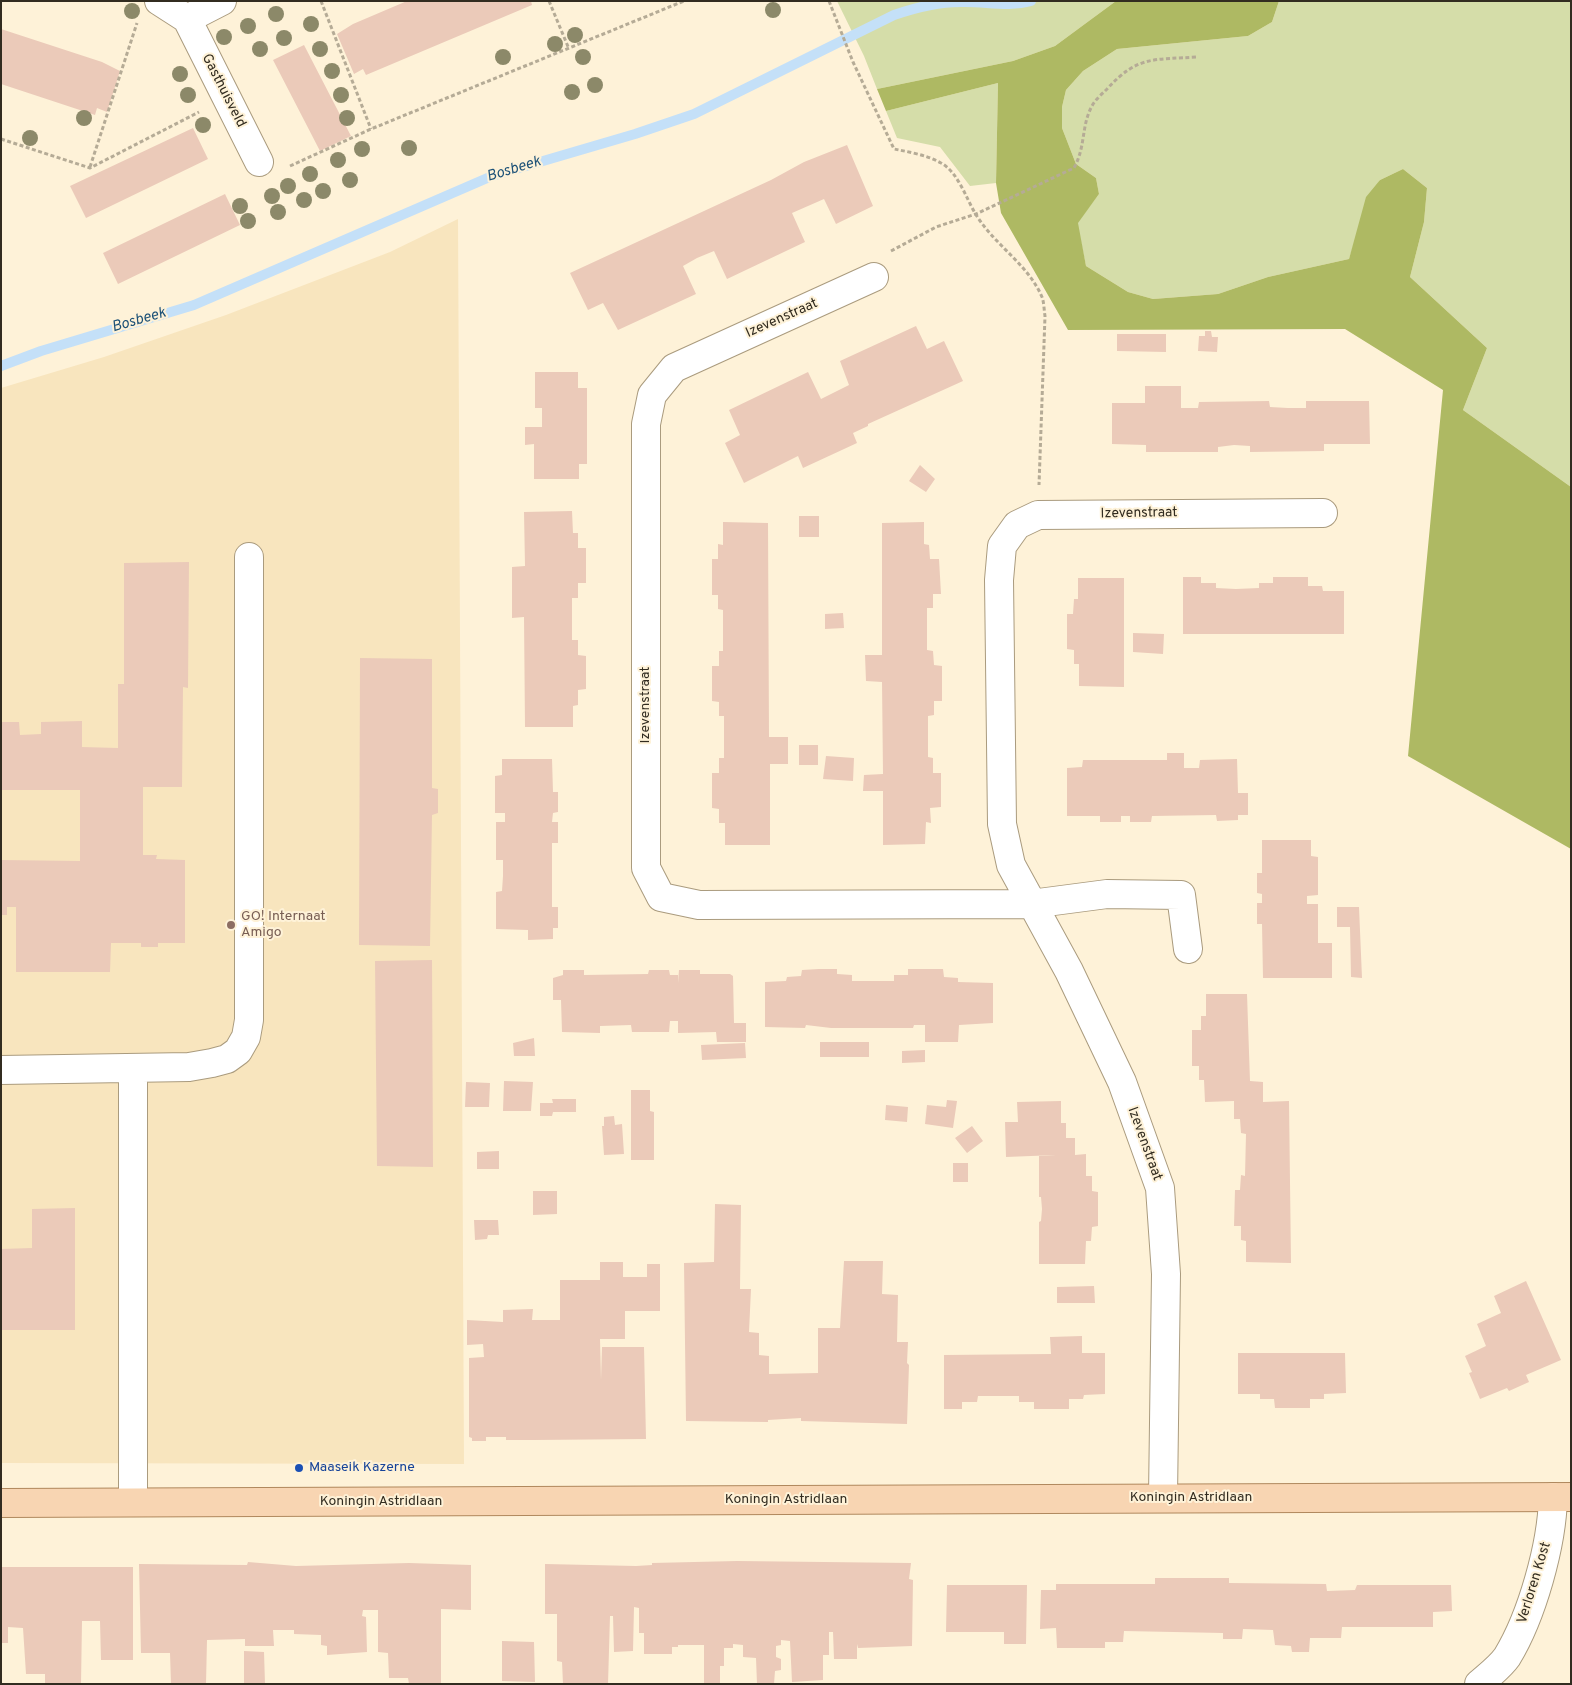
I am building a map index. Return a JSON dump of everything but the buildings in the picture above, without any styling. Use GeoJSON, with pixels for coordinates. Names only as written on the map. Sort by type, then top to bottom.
{"type":"FeatureCollection","features":[{"type":"Feature","properties":{"kind":"main road","name":"Koningin Astridlaan"},"geometry":{"type":"LineString","coordinates":[[1,1503],[1562,1497]]}},
{"type":"Feature","properties":{"kind":"street"},"geometry":{"type":"LineString","coordinates":[[159,1],[187,19],[222,1]]}},
{"type":"Feature","properties":{"kind":"street","name":"Gasthuisveld"},"geometry":{"type":"LineString","coordinates":[[187,19],[259,162]]}},
{"type":"Feature","properties":{"kind":"street","name":"Izevenstraat"},"geometry":{"type":"LineString","coordinates":[[874,277],[674,368],[652,395],[646,424],[646,868],[662,897],[699,905],[1031,904],[1107,894],[1181,894],[1188,949]]}},
{"type":"Feature","properties":{"kind":"street","name":"Izevenstraat"},"geometry":{"type":"LineString","coordinates":[[1163,1498],[1166,1274],[1160,1188],[1122,1082],[1069,971],[1011,865],[1002,824],[998,580],[1002,546],[1017,525],[1038,515],[1323,512]]}},
{"type":"Feature","properties":{"kind":"street"},"geometry":{"type":"LineString","coordinates":[[1,1070],[189,1067],[227,1059],[238,1051],[246,1037],[249,1020],[249,557]]}},
{"type":"Feature","properties":{"kind":"street"},"geometry":{"type":"LineString","coordinates":[[133,1068],[133,1502]]}},
{"type":"Feature","properties":{"kind":"street","name":"Verloren Kost"},"geometry":{"type":"LineString","coordinates":[[1479,1684],[1506,1659],[1526,1618],[1552,1525],[1562,1497]]}},
{"type":"Feature","properties":{"kind":"path"},"geometry":{"type":"LineString","coordinates":[[321,1],[371,129]]}},
{"type":"Feature","properties":{"kind":"path"},"geometry":{"type":"LineString","coordinates":[[549,1],[568,48]]}},
{"type":"Feature","properties":{"kind":"path"},"geometry":{"type":"LineString","coordinates":[[259,162],[274,174],[371,129],[684,1]]}},
{"type":"Feature","properties":{"kind":"path"},"geometry":{"type":"LineString","coordinates":[[829,1],[853,62],[894,149],[916,154],[942,164],[952,173],[976,214],[1000,246],[1025,272],[1042,297],[1045,316],[1038,515]]}},
{"type":"Feature","properties":{"kind":"path"},"geometry":{"type":"LineString","coordinates":[[90,168],[138,20]]}},
{"type":"Feature","properties":{"kind":"path"},"geometry":{"type":"LineString","coordinates":[[874,277],[891,251],[936,227],[976,214],[1074,168],[1082,154],[1085,128],[1092,105],[1120,75],[1145,60],[1196,57]]}},
{"type":"Feature","properties":{"kind":"path"},"geometry":{"type":"LineString","coordinates":[[1,140],[90,168],[227,98]]}},
{"type":"Feature","properties":{"kind":"shaded area","name":"GO! Internaat Amigo"},"geometry":{"type":"Polygon","coordinates":[[[458,219],[464,1464],[1,1463],[1,388],[104,357],[226,315],[390,252],[458,219]]]}},
{"type":"Feature","properties":{"kind":"green space"},"geometry":{"type":"Polygon","coordinates":[[[837,1],[1116,1],[1055,46],[1013,61],[877,89],[864,56],[837,1]]]}},
{"type":"Feature","properties":{"kind":"green space"},"geometry":{"type":"Polygon","coordinates":[[[1116,1],[1279,1],[1272,22],[1248,36],[1117,49],[1083,71],[1066,90],[1062,107],[1062,128],[1076,164],[1096,178],[1099,194],[1078,223],[1086,266],[1128,292],[1153,299],[1218,294],[1268,277],[1349,259],[1366,197],[1380,180],[1403,169],[1427,188],[1424,222],[1410,277],[1487,348],[1463,410],[1571,487],[1571,849],[1408,756],[1443,390],[1345,329],[1068,330],[1001,213],[996,183],[998,83],[886,111],[877,89],[1013,61],[1055,46],[1116,1]]]}},
{"type":"Feature","properties":{"kind":"green space"},"geometry":{"type":"Polygon","coordinates":[[[1279,1],[1571,1],[1571,487],[1463,410],[1487,348],[1410,277],[1424,222],[1427,188],[1403,169],[1380,180],[1358,231],[1349,259],[1268,277],[1218,294],[1153,299],[1128,292],[1086,266],[1077,223],[1099,194],[1096,178],[1076,164],[1062,128],[1062,107],[1066,90],[1083,71],[1117,49],[1248,36],[1272,22],[1279,1]]]}},
{"type":"Feature","properties":{"kind":"green space"},"geometry":{"type":"Polygon","coordinates":[[[998,83],[996,183],[970,186],[940,147],[897,138],[886,111],[998,83]]]}},
{"type":"Feature","properties":{"kind":"waterway","name":"Bosbeek"},"geometry":{"type":"LineString","coordinates":[[1,366],[41,351],[194,305],[492,176],[635,134],[694,114],[894,15],[948,2],[1007,4],[1031,1]]}},
{"type":"Feature","properties":{"kind":"place","name":"GO! Internaat Amigo"},"geometry":{"type":"Point","coordinates":[231,925]}},
{"type":"Feature","properties":{"kind":"place","name":"Maaseik Kazerne"},"geometry":{"type":"Point","coordinates":[299,1468]}}]}
